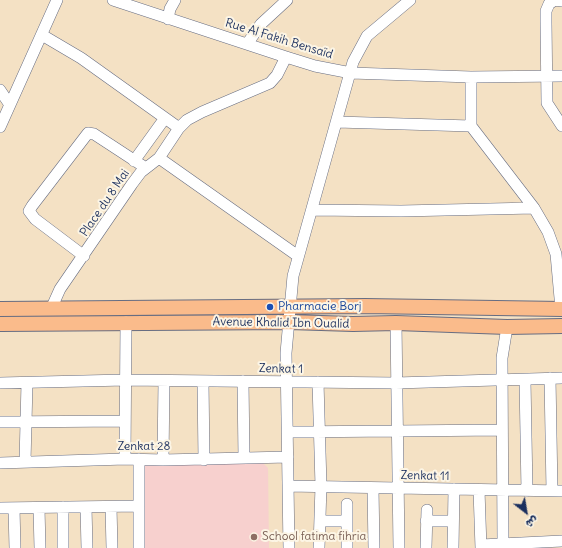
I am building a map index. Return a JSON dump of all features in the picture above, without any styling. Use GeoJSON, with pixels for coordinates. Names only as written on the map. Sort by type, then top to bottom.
{"type":"FeatureCollection","features":[{"type":"Feature","properties":{"kind":"main road","name":"Avenue Khalid Ibn Oualid"},"geometry":{"type":"LineString","coordinates":[[0,309],[290,307],[562,309]]}},
{"type":"Feature","properties":{"kind":"main road","name":"Avenue Khalid Ibn Oualid"},"geometry":{"type":"LineString","coordinates":[[0,324],[289,322],[353,324],[396,323],[508,327],[562,326]]}},
{"type":"Feature","properties":{"kind":"street"},"geometry":{"type":"LineString","coordinates":[[0,127],[57,0]]}},
{"type":"Feature","properties":{"kind":"street","name":"Rue Al Fakih Bensaïd"},"geometry":{"type":"LineString","coordinates":[[113,0],[315,66],[351,72],[471,76],[562,76]]}},
{"type":"Feature","properties":{"kind":"street"},"geometry":{"type":"LineString","coordinates":[[168,19],[170,9],[175,0]]}},
{"type":"Feature","properties":{"kind":"street"},"geometry":{"type":"LineString","coordinates":[[247,44],[261,24],[287,0]]}},
{"type":"Feature","properties":{"kind":"street"},"geometry":{"type":"LineString","coordinates":[[288,548],[288,432],[286,382],[290,292],[298,256],[313,210],[353,62],[367,36],[410,0]]}},
{"type":"Feature","properties":{"kind":"street"},"geometry":{"type":"LineString","coordinates":[[562,1],[555,0],[547,7],[546,11],[548,76],[547,103],[562,126]]}},
{"type":"Feature","properties":{"kind":"street"},"geometry":{"type":"LineString","coordinates":[[42,34],[81,58],[179,128]]}},
{"type":"Feature","properties":{"kind":"street","name":"Place du 8 Mai"},"geometry":{"type":"LineString","coordinates":[[51,309],[60,289],[132,184],[146,168],[159,158],[179,128],[187,120],[202,112],[270,83],[280,71],[286,57]]}},
{"type":"Feature","properties":{"kind":"street"},"geometry":{"type":"LineString","coordinates":[[471,76],[471,126],[534,208],[548,232],[556,254],[562,309]]}},
{"type":"Feature","properties":{"kind":"street"},"geometry":{"type":"LineString","coordinates":[[0,90],[10,105]]}},
{"type":"Feature","properties":{"kind":"street"},"geometry":{"type":"LineString","coordinates":[[134,161],[165,118]]}},
{"type":"Feature","properties":{"kind":"street"},"geometry":{"type":"LineString","coordinates":[[337,122],[471,126]]}},
{"type":"Feature","properties":{"kind":"street"},"geometry":{"type":"LineString","coordinates":[[84,256],[34,219],[29,211],[88,133],[94,134],[146,168]]}},
{"type":"Feature","properties":{"kind":"street"},"geometry":{"type":"LineString","coordinates":[[159,158],[298,256]]}},
{"type":"Feature","properties":{"kind":"street"},"geometry":{"type":"LineString","coordinates":[[313,210],[401,211],[534,208]]}},
{"type":"Feature","properties":{"kind":"street"},"geometry":{"type":"LineString","coordinates":[[124,459],[126,322]]}},
{"type":"Feature","properties":{"kind":"street"},"geometry":{"type":"LineString","coordinates":[[396,323],[396,383],[400,488],[399,548]]}},
{"type":"Feature","properties":{"kind":"street"},"geometry":{"type":"LineString","coordinates":[[503,543],[502,358],[508,327]]}},
{"type":"Feature","properties":{"kind":"street"},"geometry":{"type":"LineString","coordinates":[[550,378],[557,491]]}},
{"type":"Feature","properties":{"kind":"street","name":"Zenkat 1"},"geometry":{"type":"LineString","coordinates":[[0,382],[124,380],[396,383],[562,378]]}},
{"type":"Feature","properties":{"kind":"street"},"geometry":{"type":"LineString","coordinates":[[525,380],[527,490]]}},
{"type":"Feature","properties":{"kind":"street"},"geometry":{"type":"LineString","coordinates":[[163,460],[164,381]]}},
{"type":"Feature","properties":{"kind":"street"},"geometry":{"type":"LineString","coordinates":[[203,381],[204,460]]}},
{"type":"Feature","properties":{"kind":"street"},"geometry":{"type":"LineString","coordinates":[[243,381],[244,458]]}},
{"type":"Feature","properties":{"kind":"street"},"geometry":{"type":"LineString","coordinates":[[25,462],[27,382]]}},
{"type":"Feature","properties":{"kind":"street"},"geometry":{"type":"LineString","coordinates":[[318,382],[321,486],[319,548]]}},
{"type":"Feature","properties":{"kind":"street"},"geometry":{"type":"LineString","coordinates":[[0,422],[124,421]]}},
{"type":"Feature","properties":{"kind":"street"},"geometry":{"type":"LineString","coordinates":[[288,432],[502,430]]}},
{"type":"Feature","properties":{"kind":"street","name":"Zenkat 28"},"geometry":{"type":"LineString","coordinates":[[0,464],[124,459],[204,460],[288,457]]}},
{"type":"Feature","properties":{"kind":"street"},"geometry":{"type":"LineString","coordinates":[[139,459],[139,548]]}},
{"type":"Feature","properties":{"kind":"street","name":"Zenkat 11"},"geometry":{"type":"LineString","coordinates":[[288,486],[557,491]]}},
{"type":"Feature","properties":{"kind":"street"},"geometry":{"type":"LineString","coordinates":[[373,488],[374,548]]}},
{"type":"Feature","properties":{"kind":"street"},"geometry":{"type":"LineString","coordinates":[[453,548],[452,521],[454,489]]}},
{"type":"Feature","properties":{"kind":"street"},"geometry":{"type":"LineString","coordinates":[[479,490],[481,546],[503,543],[562,541]]}},
{"type":"Feature","properties":{"kind":"street"},"geometry":{"type":"LineString","coordinates":[[347,504],[347,548]]}},
{"type":"Feature","properties":{"kind":"street"},"geometry":{"type":"LineString","coordinates":[[0,508],[139,506]]}},
{"type":"Feature","properties":{"kind":"street"},"geometry":{"type":"LineString","coordinates":[[62,507],[63,548]]}},
{"type":"Feature","properties":{"kind":"street"},"geometry":{"type":"LineString","coordinates":[[86,507],[87,548]]}},
{"type":"Feature","properties":{"kind":"street"},"geometry":{"type":"LineString","coordinates":[[111,507],[112,548]]}},
{"type":"Feature","properties":{"kind":"street"},"geometry":{"type":"LineString","coordinates":[[14,508],[15,548]]}},
{"type":"Feature","properties":{"kind":"street"},"geometry":{"type":"LineString","coordinates":[[39,508],[40,548]]}},
{"type":"Feature","properties":{"kind":"street"},"geometry":{"type":"LineString","coordinates":[[426,548],[427,515],[452,521]]}},
{"type":"Feature","properties":{"kind":"street"},"geometry":{"type":"LineString","coordinates":[[320,521],[347,521]]}},
{"type":"Feature","properties":{"kind":"shaded area"},"geometry":{"type":"Polygon","coordinates":[[[263,463],[268,468],[269,548],[145,548],[144,465],[263,463]]]}},
{"type":"Feature","properties":{"kind":"place","name":"Pharmacie Borj"},"geometry":{"type":"Point","coordinates":[270,307]}},
{"type":"Feature","properties":{"kind":"place","name":"School fatima fihria"},"geometry":{"type":"Point","coordinates":[254,537]}}]}
